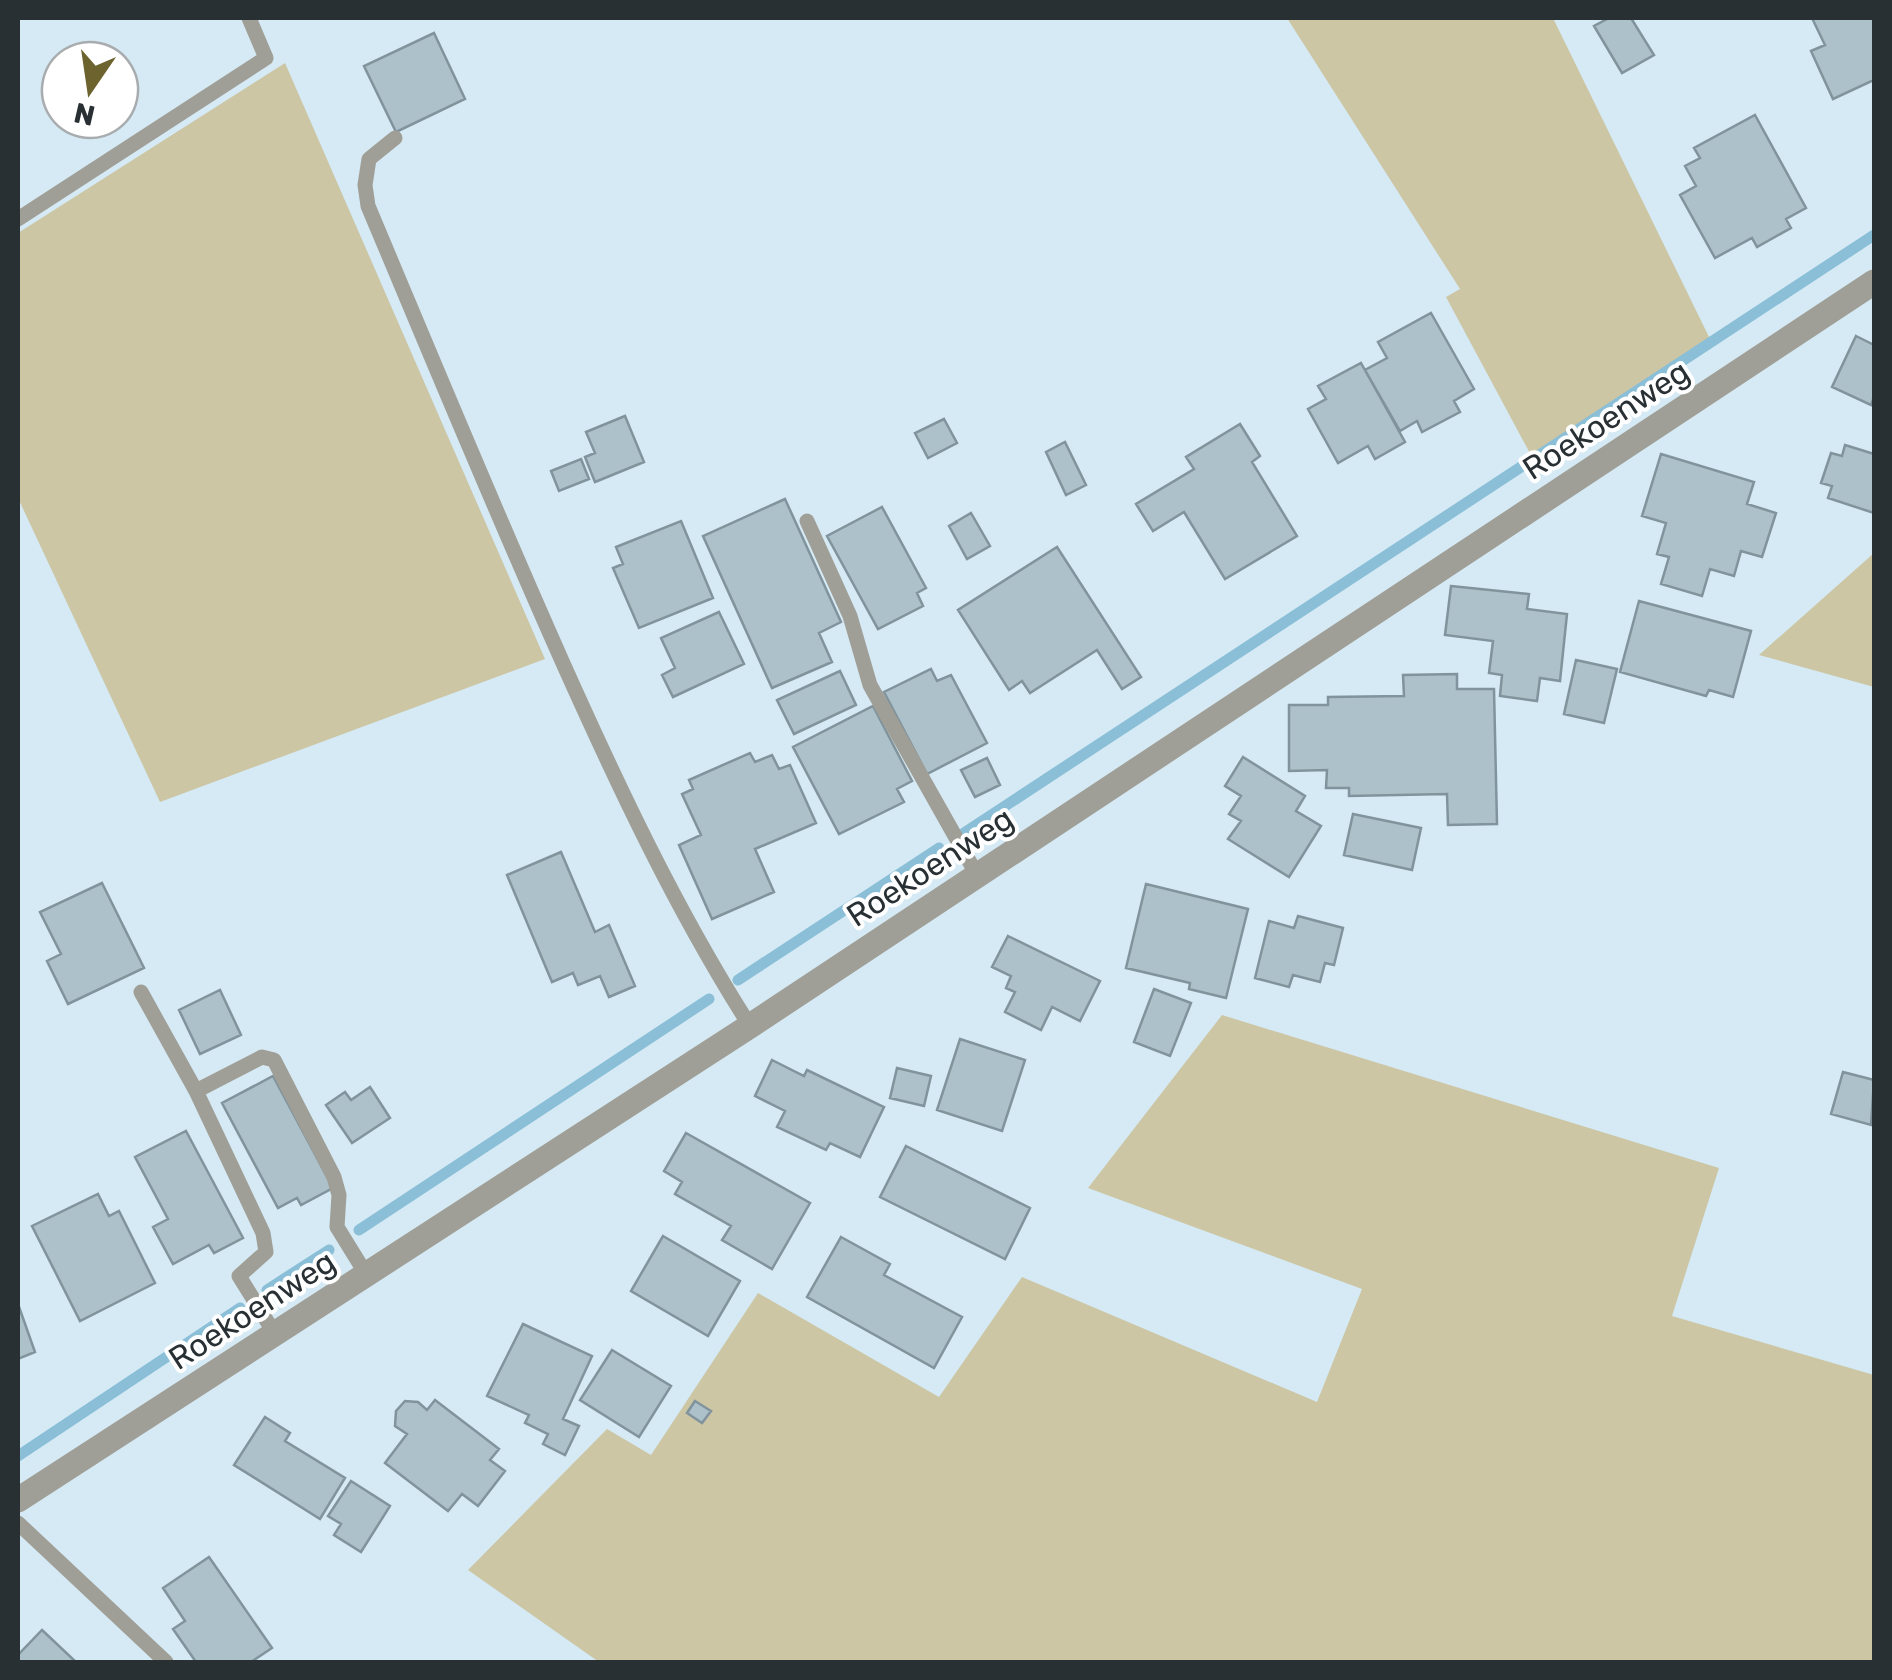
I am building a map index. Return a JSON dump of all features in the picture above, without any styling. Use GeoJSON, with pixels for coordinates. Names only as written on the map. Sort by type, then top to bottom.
{"type":"FeatureCollection","features":[{"type":"Feature","properties":{"kind":"street","name":"Roekoenweg"},"geometry":{"type":"LineString","coordinates":[[18,1500],[750,1026],[1874,282]]}},
{"type":"Feature","properties":{"kind":"lane"},"geometry":{"type":"LineString","coordinates":[[18,219],[266,58],[249,18]]}},
{"type":"Feature","properties":{"kind":"lane"},"geometry":{"type":"LineString","coordinates":[[394,138],[369,159],[364,185],[368,206],[518,563],[593,730],[705,956],[750,1026]]}},
{"type":"Feature","properties":{"kind":"lane"},"geometry":{"type":"LineString","coordinates":[[807,520],[850,616],[870,685],[977,876]]}},
{"type":"Feature","properties":{"kind":"lane"},"geometry":{"type":"LineString","coordinates":[[141,992],[196,1091],[264,1233],[266,1252],[240,1276],[275,1334]]}},
{"type":"Feature","properties":{"kind":"lane"},"geometry":{"type":"LineString","coordinates":[[196,1091],[262,1057],[274,1060],[334,1176],[339,1195],[337,1227],[366,1274]]}},
{"type":"Feature","properties":{"kind":"lane"},"geometry":{"type":"LineString","coordinates":[[18,1523],[166,1662]]}},
{"type":"Feature","properties":{"kind":"shaded area"},"geometry":{"type":"Polygon","coordinates":[[[1287,18],[1553,18],[1711,341],[1533,459],[1446,297],[1460,289],[1287,18]]]}},
{"type":"Feature","properties":{"kind":"shaded area"},"geometry":{"type":"Polygon","coordinates":[[[285,63],[545,659],[160,802],[18,498],[18,233],[285,63]]]}},
{"type":"Feature","properties":{"kind":"shaded area"},"geometry":{"type":"Polygon","coordinates":[[[1874,553],[1874,687],[1759,655],[1874,553]]]}},
{"type":"Feature","properties":{"kind":"shaded area"},"geometry":{"type":"Polygon","coordinates":[[[1222,1015],[1719,1168],[1672,1316],[1874,1375],[1874,1662],[599,1662],[468,1570],[607,1429],[651,1455],[758,1293],[939,1397],[1022,1277],[1317,1402],[1362,1289],[1088,1188],[1222,1015]]]}},
{"type":"Feature","properties":{"kind":"building"},"geometry":{"type":"Polygon","coordinates":[[[1609,18],[1631,18],[1654,55],[1622,73],[1594,26],[1609,18]]]}},
{"type":"Feature","properties":{"kind":"building"},"geometry":{"type":"Polygon","coordinates":[[[1812,18],[1874,18],[1874,80],[1833,99],[1811,51],[1825,45],[1812,18]]]}},
{"type":"Feature","properties":{"kind":"building"},"geometry":{"type":"Polygon","coordinates":[[[434,33],[465,99],[396,132],[364,66],[434,33]]]}},
{"type":"Feature","properties":{"kind":"building"},"geometry":{"type":"Polygon","coordinates":[[[1755,115],[1806,208],[1786,219],[1791,228],[1757,247],[1752,238],[1715,258],[1680,195],[1696,186],[1685,166],[1700,158],[1694,148],[1755,115]]]}},
{"type":"Feature","properties":{"kind":"building"},"geometry":{"type":"Polygon","coordinates":[[[1431,313],[1474,389],[1454,401],[1460,412],[1422,432],[1417,421],[1400,431],[1365,370],[1387,358],[1378,342],[1431,313]]]}},
{"type":"Feature","properties":{"kind":"building"},"geometry":{"type":"Polygon","coordinates":[[[1856,336],[1874,345],[1871,405],[1832,387],[1856,336]]]}},
{"type":"Feature","properties":{"kind":"building"},"geometry":{"type":"Polygon","coordinates":[[[1361,363],[1405,442],[1375,459],[1368,446],[1338,463],[1308,409],[1326,399],[1318,386],[1361,363]]]}},
{"type":"Feature","properties":{"kind":"building"},"geometry":{"type":"Polygon","coordinates":[[[625,416],[644,462],[595,482],[585,457],[595,453],[586,432],[625,416]]]}},
{"type":"Feature","properties":{"kind":"building"},"geometry":{"type":"Polygon","coordinates":[[[944,419],[957,443],[928,458],[915,433],[944,419]]]}},
{"type":"Feature","properties":{"kind":"building"},"geometry":{"type":"Polygon","coordinates":[[[1240,424],[1260,456],[1252,462],[1297,536],[1225,579],[1184,512],[1153,531],[1136,504],[1194,469],[1186,457],[1240,424]]]}},
{"type":"Feature","properties":{"kind":"building"},"geometry":{"type":"Polygon","coordinates":[[[1065,442],[1086,485],[1066,495],[1046,452],[1065,442]]]}},
{"type":"Feature","properties":{"kind":"building"},"geometry":{"type":"Polygon","coordinates":[[[1845,445],[1874,454],[1874,513],[1828,498],[1832,486],[1821,483],[1831,453],[1842,456],[1845,445]]]}},
{"type":"Feature","properties":{"kind":"building"},"geometry":{"type":"Polygon","coordinates":[[[1661,454],[1754,482],[1747,504],[1776,513],[1762,557],[1741,551],[1734,576],[1710,569],[1702,596],[1661,584],[1669,557],[1657,554],[1666,523],[1642,516],[1661,454]]]}},
{"type":"Feature","properties":{"kind":"building"},"geometry":{"type":"Polygon","coordinates":[[[581,459],[589,479],[559,491],[551,471],[581,459]]]}},
{"type":"Feature","properties":{"kind":"building"},"geometry":{"type":"Polygon","coordinates":[[[785,499],[841,622],[819,633],[832,662],[772,688],[703,536],[785,499]]]}},
{"type":"Feature","properties":{"kind":"building"},"geometry":{"type":"Polygon","coordinates":[[[882,507],[926,588],[917,593],[923,606],[878,629],[827,536],[882,507]]]}},
{"type":"Feature","properties":{"kind":"building"},"geometry":{"type":"Polygon","coordinates":[[[971,513],[990,546],[967,559],[949,526],[971,513]]]}},
{"type":"Feature","properties":{"kind":"building"},"geometry":{"type":"Polygon","coordinates":[[[681,521],[713,598],[639,628],[613,568],[623,564],[616,547],[681,521]]]}},
{"type":"Feature","properties":{"kind":"building"},"geometry":{"type":"Polygon","coordinates":[[[1057,547],[1141,677],[1122,689],[1097,650],[1030,693],[1022,681],[1009,690],[958,610],[1057,547]]]}},
{"type":"Feature","properties":{"kind":"building"},"geometry":{"type":"Polygon","coordinates":[[[1451,586],[1529,594],[1527,609],[1567,614],[1560,681],[1540,678],[1537,701],[1500,696],[1502,675],[1489,673],[1493,641],[1445,635],[1451,586]]]}},
{"type":"Feature","properties":{"kind":"building"},"geometry":{"type":"Polygon","coordinates":[[[1639,601],[1751,631],[1733,697],[1709,690],[1706,696],[1620,672],[1639,601]]]}},
{"type":"Feature","properties":{"kind":"building"},"geometry":{"type":"Polygon","coordinates":[[[719,612],[744,664],[673,697],[662,675],[675,668],[661,638],[719,612]]]}},
{"type":"Feature","properties":{"kind":"building"},"geometry":{"type":"Polygon","coordinates":[[[1576,660],[1617,669],[1604,723],[1564,714],[1576,660]]]}},
{"type":"Feature","properties":{"kind":"building"},"geometry":{"type":"Polygon","coordinates":[[[931,669],[937,681],[951,675],[987,743],[927,774],[884,692],[931,669]]]}},
{"type":"Feature","properties":{"kind":"building"},"geometry":{"type":"Polygon","coordinates":[[[840,671],[856,705],[794,734],[777,700],[840,671]]]}},
{"type":"Feature","properties":{"kind":"building"},"geometry":{"type":"Polygon","coordinates":[[[1457,674],[1457,689],[1494,689],[1497,824],[1448,825],[1447,794],[1349,796],[1349,788],[1326,788],[1327,770],[1289,771],[1289,705],[1328,705],[1328,697],[1404,696],[1403,675],[1457,674]]]}},
{"type":"Feature","properties":{"kind":"building"},"geometry":{"type":"Polygon","coordinates":[[[873,706],[912,781],[897,789],[904,802],[839,834],[793,747],[873,706]]]}},
{"type":"Feature","properties":{"kind":"building"},"geometry":{"type":"Polygon","coordinates":[[[750,753],[755,762],[772,755],[779,769],[790,765],[816,823],[755,849],[774,892],[712,919],[679,845],[701,835],[682,794],[693,789],[689,780],[750,753]]]}},
{"type":"Feature","properties":{"kind":"building"},"geometry":{"type":"Polygon","coordinates":[[[1243,757],[1305,796],[1296,811],[1321,826],[1289,877],[1228,839],[1241,821],[1229,814],[1241,796],[1225,786],[1243,757]]]}},
{"type":"Feature","properties":{"kind":"building"},"geometry":{"type":"Polygon","coordinates":[[[987,758],[1000,785],[975,797],[961,770],[987,758]]]}},
{"type":"Feature","properties":{"kind":"building"},"geometry":{"type":"Polygon","coordinates":[[[1353,814],[1421,828],[1412,870],[1344,855],[1353,814]]]}},
{"type":"Feature","properties":{"kind":"building"},"geometry":{"type":"Polygon","coordinates":[[[561,852],[595,932],[609,925],[635,986],[609,997],[600,976],[578,985],[573,973],[552,982],[507,875],[561,852]]]}},
{"type":"Feature","properties":{"kind":"building"},"geometry":{"type":"Polygon","coordinates":[[[102,883],[144,968],[68,1004],[47,961],[61,954],[40,912],[102,883]]]}},
{"type":"Feature","properties":{"kind":"building"},"geometry":{"type":"Polygon","coordinates":[[[1146,884],[1248,909],[1226,998],[1189,989],[1190,983],[1126,968],[1146,884]]]}},
{"type":"Feature","properties":{"kind":"building"},"geometry":{"type":"Polygon","coordinates":[[[1298,916],[1343,928],[1334,965],[1325,963],[1320,982],[1293,975],[1289,987],[1255,978],[1269,921],[1294,928],[1298,916]]]}},
{"type":"Feature","properties":{"kind":"building"},"geometry":{"type":"Polygon","coordinates":[[[1008,936],[1100,981],[1080,1021],[1052,1007],[1041,1030],[1005,1012],[1015,992],[1006,988],[1011,976],[992,967],[1008,936]]]}},
{"type":"Feature","properties":{"kind":"building"},"geometry":{"type":"Polygon","coordinates":[[[1154,989],[1191,1003],[1170,1056],[1134,1042],[1154,989]]]}},
{"type":"Feature","properties":{"kind":"building"},"geometry":{"type":"Polygon","coordinates":[[[220,990],[241,1035],[200,1054],[179,1010],[220,990]]]}},
{"type":"Feature","properties":{"kind":"building"},"geometry":{"type":"Polygon","coordinates":[[[960,1039],[1025,1060],[1002,1131],[937,1110],[960,1039]]]}},
{"type":"Feature","properties":{"kind":"building"},"geometry":{"type":"Polygon","coordinates":[[[772,1060],[804,1076],[807,1070],[884,1107],[860,1157],[830,1143],[826,1150],[777,1127],[785,1111],[755,1096],[772,1060]]]}},
{"type":"Feature","properties":{"kind":"building"},"geometry":{"type":"Polygon","coordinates":[[[897,1068],[931,1076],[924,1106],[890,1098],[897,1068]]]}},
{"type":"Feature","properties":{"kind":"building"},"geometry":{"type":"Polygon","coordinates":[[[1843,1072],[1874,1080],[1871,1125],[1831,1114],[1843,1072]]]}},
{"type":"Feature","properties":{"kind":"building"},"geometry":{"type":"Polygon","coordinates":[[[273,1076],[333,1188],[301,1205],[297,1198],[278,1208],[222,1103],[273,1076]]]}},
{"type":"Feature","properties":{"kind":"building"},"geometry":{"type":"Polygon","coordinates":[[[370,1087],[390,1118],[352,1143],[326,1105],[345,1092],[351,1100],[370,1087]]]}},
{"type":"Feature","properties":{"kind":"building"},"geometry":{"type":"Polygon","coordinates":[[[186,1131],[243,1238],[214,1253],[209,1245],[173,1264],[153,1227],[168,1219],[135,1157],[186,1131]]]}},
{"type":"Feature","properties":{"kind":"building"},"geometry":{"type":"Polygon","coordinates":[[[686,1133],[810,1203],[772,1269],[722,1240],[731,1226],[675,1194],[682,1182],[664,1171],[686,1133]]]}},
{"type":"Feature","properties":{"kind":"building"},"geometry":{"type":"Polygon","coordinates":[[[906,1146],[1030,1208],[1005,1259],[880,1197],[906,1146]]]}},
{"type":"Feature","properties":{"kind":"building"},"geometry":{"type":"Polygon","coordinates":[[[98,1194],[109,1216],[119,1211],[155,1283],[80,1321],[32,1226],[98,1194]]]}},
{"type":"Feature","properties":{"kind":"building"},"geometry":{"type":"Polygon","coordinates":[[[663,1236],[740,1281],[708,1336],[631,1291],[663,1236]]]}},
{"type":"Feature","properties":{"kind":"building"},"geometry":{"type":"Polygon","coordinates":[[[841,1237],[890,1264],[884,1275],[962,1317],[934,1368],[807,1297],[841,1237]]]}},
{"type":"Feature","properties":{"kind":"building"},"geometry":{"type":"Polygon","coordinates":[[[18,1304],[35,1352],[18,1359],[18,1304]]]}},
{"type":"Feature","properties":{"kind":"building"},"geometry":{"type":"Polygon","coordinates":[[[523,1324],[592,1356],[563,1419],[579,1426],[565,1455],[543,1444],[548,1434],[525,1423],[529,1415],[487,1396],[523,1324]]]}},
{"type":"Feature","properties":{"kind":"building"},"geometry":{"type":"Polygon","coordinates":[[[612,1350],[671,1386],[639,1437],[580,1400],[612,1350]]]}},
{"type":"Feature","properties":{"kind":"building"},"geometry":{"type":"Polygon","coordinates":[[[435,1400],[499,1449],[490,1460],[505,1471],[478,1506],[462,1494],[448,1511],[385,1463],[407,1434],[395,1426],[396,1411],[405,1401],[418,1402],[427,1410],[435,1400]]]}},
{"type":"Feature","properties":{"kind":"building"},"geometry":{"type":"Polygon","coordinates":[[[695,1401],[711,1411],[702,1423],[687,1413],[695,1401]]]}},
{"type":"Feature","properties":{"kind":"building"},"geometry":{"type":"Polygon","coordinates":[[[265,1417],[290,1433],[285,1441],[345,1478],[320,1519],[234,1465],[265,1417]]]}},
{"type":"Feature","properties":{"kind":"building"},"geometry":{"type":"Polygon","coordinates":[[[351,1481],[390,1506],[361,1552],[334,1535],[341,1524],[328,1516],[351,1481]]]}},
{"type":"Feature","properties":{"kind":"building"},"geometry":{"type":"Polygon","coordinates":[[[209,1557],[272,1648],[251,1662],[196,1662],[173,1629],[185,1621],[163,1588],[209,1557]]]}},
{"type":"Feature","properties":{"kind":"building"},"geometry":{"type":"Polygon","coordinates":[[[42,1630],[76,1662],[18,1662],[18,1655],[42,1630]]]}},
{"type":"Feature","properties":{"kind":"waterway"},"geometry":{"type":"LineString","coordinates":[[964,833],[1874,235]]}},
{"type":"Feature","properties":{"kind":"waterway"},"geometry":{"type":"LineString","coordinates":[[738,980],[939,848]]}},
{"type":"Feature","properties":{"kind":"waterway"},"geometry":{"type":"LineString","coordinates":[[359,1230],[709,999]]}},
{"type":"Feature","properties":{"kind":"waterway"},"geometry":{"type":"LineString","coordinates":[[267,1290],[329,1250]]}},
{"type":"Feature","properties":{"kind":"waterway"},"geometry":{"type":"LineString","coordinates":[[18,1456],[240,1308]]}}]}
